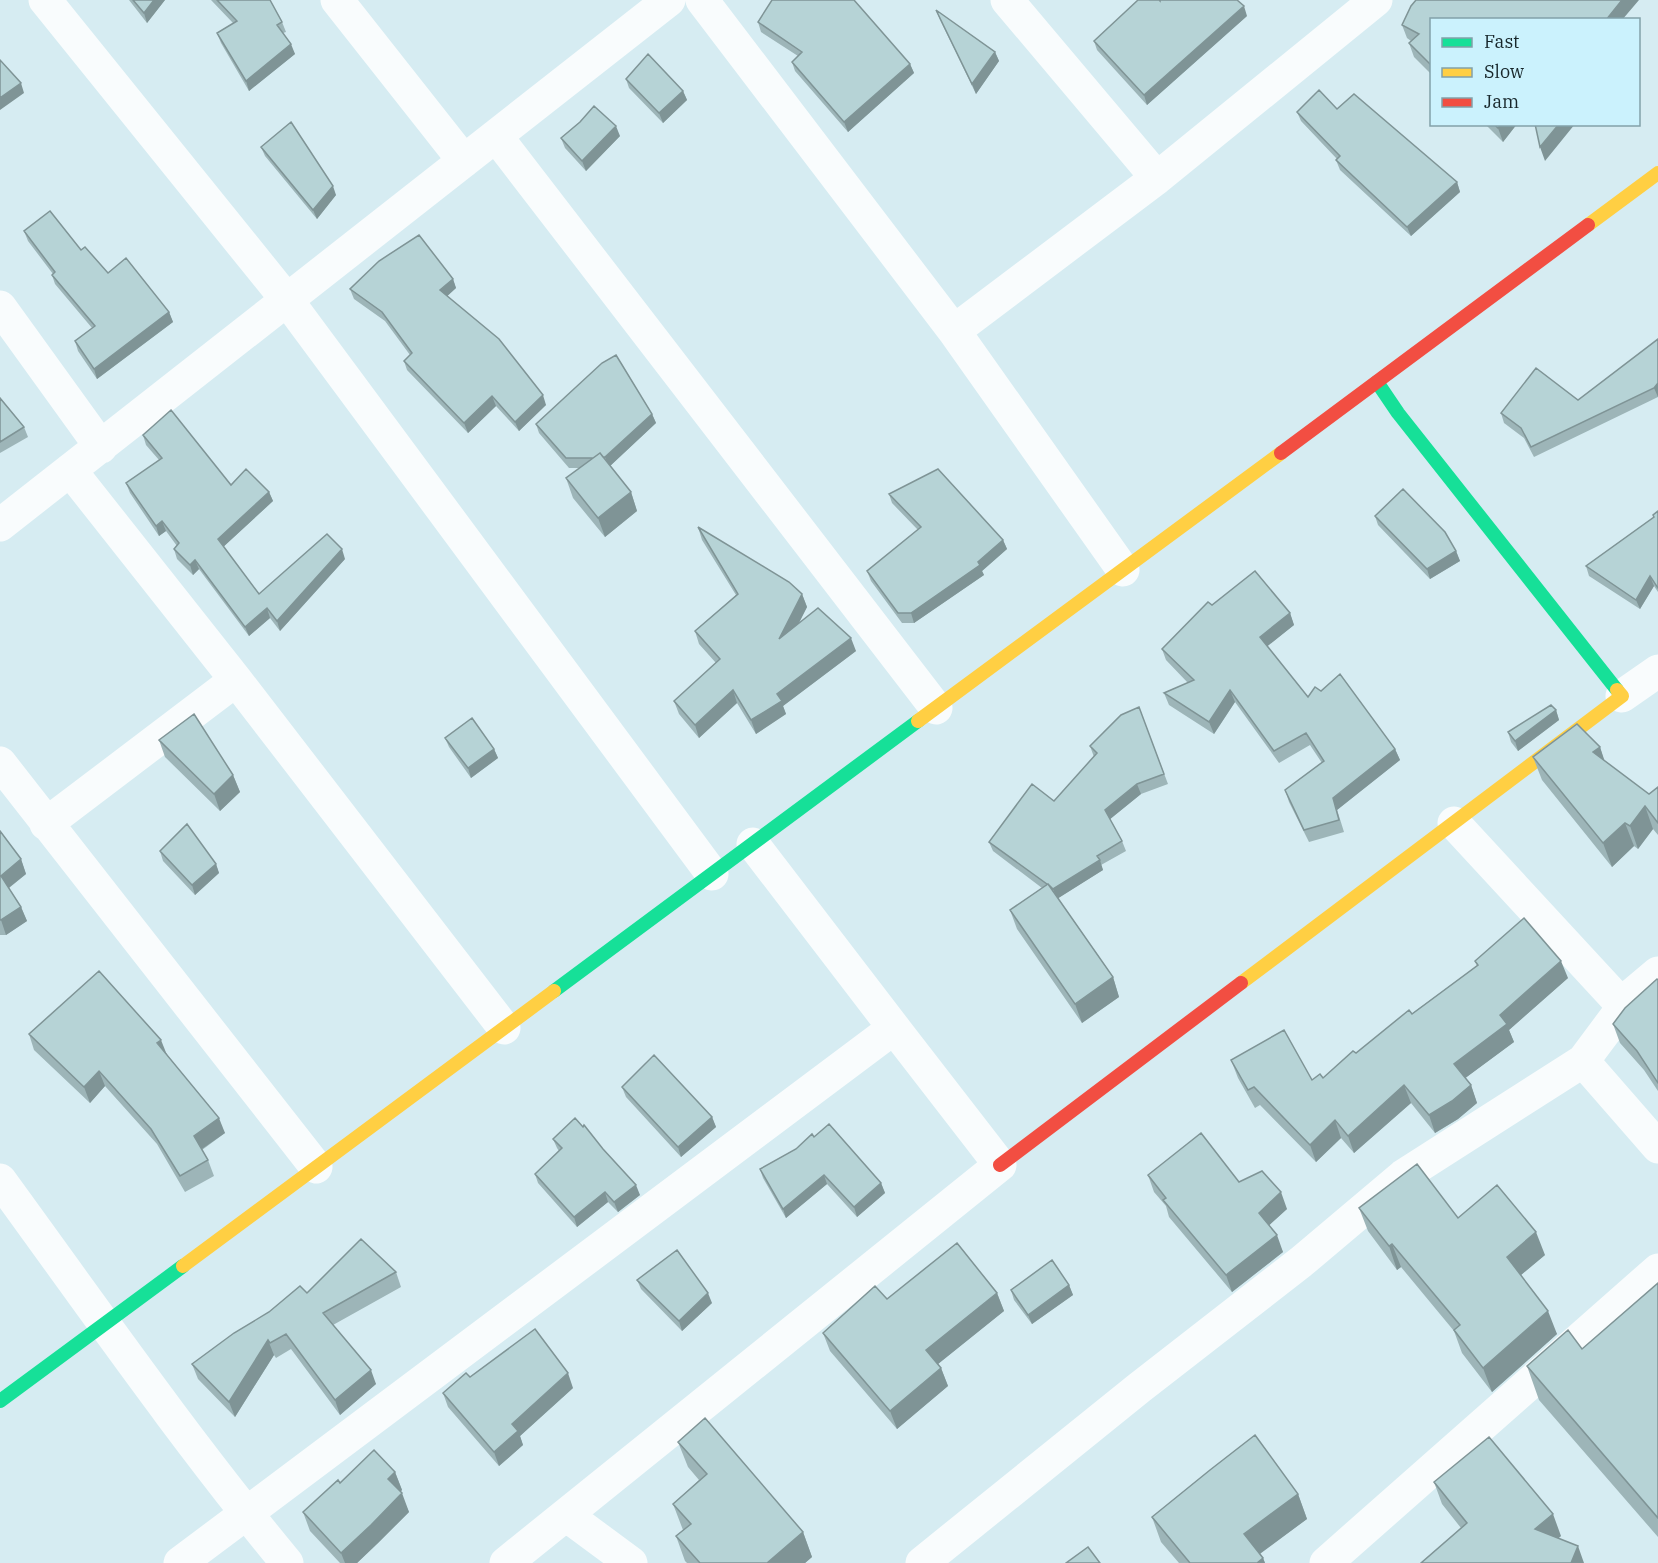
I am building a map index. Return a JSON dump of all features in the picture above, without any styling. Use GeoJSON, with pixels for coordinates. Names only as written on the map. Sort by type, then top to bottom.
{"type":"FeatureCollection","features":[{"type":"Feature","properties":{"kind":"street"},"geometry":{"type":"LineString","coordinates":[[45,0],[287,300],[712,874]]}},
{"type":"Feature","properties":{"kind":"street"},"geometry":{"type":"LineString","coordinates":[[0,525],[669,0]]}},
{"type":"Feature","properties":{"kind":"street"},"geometry":{"type":"LineString","coordinates":[[702,0],[954,331],[1123,570]]}},
{"type":"Feature","properties":{"kind":"street"},"geometry":{"type":"LineString","coordinates":[[1007,0],[1158,178]]}},
{"type":"Feature","properties":{"kind":"street"},"geometry":{"type":"LineString","coordinates":[[954,331],[1158,178],[1376,0]]}},
{"type":"Feature","properties":{"kind":"street"},"geometry":{"type":"LineString","coordinates":[[341,1],[464,161]]}},
{"type":"Feature","properties":{"kind":"street"},"geometry":{"type":"LineString","coordinates":[[496,136],[936,708]]}},
{"type":"Feature","properties":{"kind":"street"},"geometry":{"type":"LineString","coordinates":[[0,1401],[1658,173]]}},
{"type":"Feature","properties":{"kind":"street"},"geometry":{"type":"LineString","coordinates":[[0,307],[101,447]]}},
{"type":"Feature","properties":{"kind":"street"},"geometry":{"type":"LineString","coordinates":[[1377,382],[1398,413],[1622,696]]}},
{"type":"Feature","properties":{"kind":"street"},"geometry":{"type":"LineString","coordinates":[[70,470],[236,680],[504,1028]]}},
{"type":"Feature","properties":{"kind":"street"},"geometry":{"type":"LineString","coordinates":[[506,1563],[1000,1165],[1658,671]]}},
{"type":"Feature","properties":{"kind":"street"},"geometry":{"type":"LineString","coordinates":[[46,824],[236,680]]}},
{"type":"Feature","properties":{"kind":"street"},"geometry":{"type":"LineString","coordinates":[[5,782],[46,824],[316,1167]]}},
{"type":"Feature","properties":{"kind":"street"},"geometry":{"type":"LineString","coordinates":[[1454,823],[1624,1007]]}},
{"type":"Feature","properties":{"kind":"street"},"geometry":{"type":"LineString","coordinates":[[753,844],[1000,1165]]}},
{"type":"Feature","properties":{"kind":"street"},"geometry":{"type":"LineString","coordinates":[[922,1563],[1139,1388],[1301,1262],[1403,1176],[1583,1061],[1634,994],[1658,974]]}},
{"type":"Feature","properties":{"kind":"street"},"geometry":{"type":"LineString","coordinates":[[180,1563],[894,1028]]}},
{"type":"Feature","properties":{"kind":"street"},"geometry":{"type":"LineString","coordinates":[[1583,1061],[1658,1147]]}},
{"type":"Feature","properties":{"kind":"street"},"geometry":{"type":"LineString","coordinates":[[0,1180],[104,1325],[246,1514],[287,1563]]}},
{"type":"Feature","properties":{"kind":"street"},"geometry":{"type":"LineString","coordinates":[[1326,1563],[1658,1270]]}},
{"type":"Feature","properties":{"kind":"street"},"geometry":{"type":"LineString","coordinates":[[566,1515],[631,1563]]}},
{"type":"Feature","properties":{"kind":"building"},"geometry":{"type":"Polygon","coordinates":[[[133,0],[154,0],[144,13],[133,0]]]}},
{"type":"Feature","properties":{"kind":"building"},"geometry":{"type":"Polygon","coordinates":[[[217,0],[270,0],[282,22],[277,25],[291,44],[246,81],[217,33],[237,21],[217,0]]]}},
{"type":"Feature","properties":{"kind":"building"},"geometry":{"type":"Polygon","coordinates":[[[772,0],[854,0],[910,64],[844,122],[792,62],[802,52],[758,22],[772,0]]]}},
{"type":"Feature","properties":{"kind":"building"},"geometry":{"type":"Polygon","coordinates":[[[1138,0],[1237,0],[1244,6],[1144,95],[1094,41],[1138,0]]]}},
{"type":"Feature","properties":{"kind":"building"},"geometry":{"type":"Polygon","coordinates":[[[1416,0],[1622,0],[1608,18],[1430,18],[1430,64],[1409,43],[1419,34],[1402,25],[1416,0]]]}},
{"type":"Feature","properties":{"kind":"building"},"geometry":{"type":"Polygon","coordinates":[[[936,10],[995,52],[972,84],[936,10]]]}},
{"type":"Feature","properties":{"kind":"building"},"geometry":{"type":"Polygon","coordinates":[[[648,54],[683,91],[659,113],[626,79],[648,54]]]}},
{"type":"Feature","properties":{"kind":"building"},"geometry":{"type":"Polygon","coordinates":[[[0,60],[21,83],[0,98],[0,60]]]}},
{"type":"Feature","properties":{"kind":"building"},"geometry":{"type":"Polygon","coordinates":[[[1319,90],[1337,109],[1354,94],[1457,182],[1407,227],[1336,160],[1340,156],[1297,112],[1319,90]]]}},
{"type":"Feature","properties":{"kind":"building"},"geometry":{"type":"Polygon","coordinates":[[[594,106],[616,126],[582,161],[561,138],[594,106]]]}},
{"type":"Feature","properties":{"kind":"building"},"geometry":{"type":"Polygon","coordinates":[[[291,122],[333,186],[313,210],[261,147],[291,122]]]}},
{"type":"Feature","properties":{"kind":"building"},"geometry":{"type":"Polygon","coordinates":[[[1535,126],[1557,126],[1540,147],[1535,126]]]}},
{"type":"Feature","properties":{"kind":"building"},"geometry":{"type":"Polygon","coordinates":[[[50,211],[81,250],[85,247],[108,273],[126,258],[169,312],[94,369],[75,341],[95,326],[52,275],[55,272],[24,231],[50,211]]]}},
{"type":"Feature","properties":{"kind":"building"},"geometry":{"type":"Polygon","coordinates":[[[419,235],[453,279],[440,290],[499,339],[543,395],[515,422],[492,396],[464,423],[404,361],[412,353],[382,312],[350,289],[379,261],[419,235]]]}},
{"type":"Feature","properties":{"kind":"building"},"geometry":{"type":"Polygon","coordinates":[[[1658,339],[1658,383],[1654,388],[1531,447],[1521,428],[1501,413],[1536,368],[1578,400],[1658,339]]]}},
{"type":"Feature","properties":{"kind":"building"},"geometry":{"type":"Polygon","coordinates":[[[616,355],[652,414],[605,457],[600,453],[593,458],[566,458],[536,424],[602,363],[616,355]]]}},
{"type":"Feature","properties":{"kind":"building"},"geometry":{"type":"Polygon","coordinates":[[[0,398],[24,427],[0,442],[0,398]]]}},
{"type":"Feature","properties":{"kind":"building"},"geometry":{"type":"Polygon","coordinates":[[[171,410],[231,485],[246,469],[269,492],[218,539],[259,594],[327,534],[342,549],[277,621],[267,608],[245,627],[195,560],[190,565],[174,549],[179,543],[162,521],[156,526],[126,483],[162,458],[143,435],[171,410]]]}},
{"type":"Feature","properties":{"kind":"building"},"geometry":{"type":"Polygon","coordinates":[[[600,453],[631,492],[598,518],[566,478],[600,453]]]}},
{"type":"Feature","properties":{"kind":"building"},"geometry":{"type":"Polygon","coordinates":[[[938,469],[1003,540],[978,562],[980,565],[911,613],[898,613],[867,571],[921,527],[889,494],[938,469]]]}},
{"type":"Feature","properties":{"kind":"building"},"geometry":{"type":"Polygon","coordinates":[[[1403,489],[1445,532],[1456,551],[1427,569],[1375,516],[1403,489]]]}},
{"type":"Feature","properties":{"kind":"building"},"geometry":{"type":"Polygon","coordinates":[[[1658,511],[1658,588],[1650,576],[1636,600],[1586,566],[1654,517],[1653,515],[1658,511]]]}},
{"type":"Feature","properties":{"kind":"building"},"geometry":{"type":"Polygon","coordinates":[[[698,527],[789,582],[802,594],[779,639],[818,608],[851,638],[777,694],[782,701],[751,720],[733,690],[695,725],[674,701],[720,659],[695,631],[738,594],[698,527]]]}},
{"type":"Feature","properties":{"kind":"building"},"geometry":{"type":"Polygon","coordinates":[[[1255,571],[1290,613],[1260,637],[1308,697],[1315,687],[1321,691],[1340,674],[1395,749],[1333,798],[1339,820],[1304,830],[1285,790],[1324,761],[1306,733],[1274,751],[1230,690],[1209,722],[1164,693],[1194,680],[1162,649],[1208,602],[1212,605],[1255,571]]]}},
{"type":"Feature","properties":{"kind":"building"},"geometry":{"type":"Polygon","coordinates":[[[1551,705],[1556,710],[1515,741],[1508,732],[1551,705]]]}},
{"type":"Feature","properties":{"kind":"building"},"geometry":{"type":"Polygon","coordinates":[[[1139,707],[1164,774],[1137,784],[1105,810],[1122,841],[1097,856],[1100,860],[1053,889],[989,842],[1032,784],[1054,801],[1097,753],[1090,746],[1121,715],[1139,707]]]}},
{"type":"Feature","properties":{"kind":"building"},"geometry":{"type":"Polygon","coordinates":[[[194,714],[233,775],[214,794],[159,740],[194,714]]]}},
{"type":"Feature","properties":{"kind":"building"},"geometry":{"type":"Polygon","coordinates":[[[472,718],[494,749],[468,768],[445,738],[472,718]]]}},
{"type":"Feature","properties":{"kind":"building"},"geometry":{"type":"Polygon","coordinates":[[[1577,724],[1600,747],[1593,752],[1649,794],[1658,787],[1658,823],[1645,806],[1630,826],[1625,823],[1603,843],[1533,757],[1577,724]]]}},
{"type":"Feature","properties":{"kind":"building"},"geometry":{"type":"Polygon","coordinates":[[[187,824],[216,864],[192,885],[160,851],[187,824]]]}},
{"type":"Feature","properties":{"kind":"building"},"geometry":{"type":"Polygon","coordinates":[[[0,831],[21,859],[1,876],[21,907],[1,920],[0,920],[0,831]]]}},
{"type":"Feature","properties":{"kind":"building"},"geometry":{"type":"Polygon","coordinates":[[[1048,884],[1113,977],[1075,1004],[1010,910],[1048,884]]]}},
{"type":"Feature","properties":{"kind":"building"},"geometry":{"type":"Polygon","coordinates":[[[1524,918],[1561,961],[1500,1015],[1507,1024],[1454,1064],[1471,1085],[1452,1101],[1429,1115],[1404,1085],[1348,1136],[1335,1120],[1310,1145],[1254,1087],[1248,1090],[1231,1060],[1284,1030],[1312,1080],[1320,1074],[1323,1078],[1353,1051],[1356,1053],[1409,1010],[1412,1014],[1478,965],[1475,961],[1524,918]]]}},
{"type":"Feature","properties":{"kind":"building"},"geometry":{"type":"Polygon","coordinates":[[[99,971],[161,1040],[157,1043],[219,1118],[194,1136],[208,1160],[180,1176],[151,1129],[99,1071],[84,1087],[29,1034],[99,971]]]}},
{"type":"Feature","properties":{"kind":"building"},"geometry":{"type":"Polygon","coordinates":[[[1657,979],[1658,1083],[1637,1051],[1613,1024],[1625,1008],[1657,979]]]}},
{"type":"Feature","properties":{"kind":"building"},"geometry":{"type":"Polygon","coordinates":[[[654,1055],[712,1117],[678,1147],[622,1087],[654,1055]]]}},
{"type":"Feature","properties":{"kind":"building"},"geometry":{"type":"Polygon","coordinates":[[[575,1118],[583,1127],[584,1125],[636,1185],[614,1202],[605,1192],[574,1217],[535,1174],[562,1148],[553,1139],[575,1118]]]}},
{"type":"Feature","properties":{"kind":"building"},"geometry":{"type":"Polygon","coordinates":[[[829,1124],[881,1183],[854,1207],[824,1175],[783,1209],[760,1169],[796,1149],[812,1134],[814,1137],[829,1124]]]}},
{"type":"Feature","properties":{"kind":"building"},"geometry":{"type":"Polygon","coordinates":[[[1201,1133],[1239,1182],[1262,1171],[1281,1192],[1259,1213],[1277,1235],[1226,1275],[1163,1200],[1166,1198],[1148,1175],[1201,1133]]]}},
{"type":"Feature","properties":{"kind":"building"},"geometry":{"type":"Polygon","coordinates":[[[1417,1164],[1458,1218],[1497,1185],[1536,1232],[1507,1257],[1548,1311],[1483,1368],[1454,1330],[1460,1325],[1392,1244],[1389,1246],[1359,1208],[1417,1164]]]}},
{"type":"Feature","properties":{"kind":"building"},"geometry":{"type":"Polygon","coordinates":[[[361,1239],[396,1272],[323,1313],[371,1370],[335,1400],[286,1334],[270,1343],[268,1340],[229,1402],[192,1364],[234,1333],[269,1312],[300,1286],[307,1293],[361,1239]]]}},
{"type":"Feature","properties":{"kind":"building"},"geometry":{"type":"Polygon","coordinates":[[[957,1243],[997,1293],[926,1350],[941,1368],[890,1411],[823,1333],[875,1286],[887,1299],[957,1243]]]}},
{"type":"Feature","properties":{"kind":"building"},"geometry":{"type":"Polygon","coordinates":[[[677,1250],[708,1293],[679,1321],[637,1280],[677,1250]]]}},
{"type":"Feature","properties":{"kind":"building"},"geometry":{"type":"Polygon","coordinates":[[[1052,1260],[1069,1285],[1028,1315],[1011,1290],[1052,1260]]]}},
{"type":"Feature","properties":{"kind":"building"},"geometry":{"type":"Polygon","coordinates":[[[1658,1283],[1658,1518],[1527,1366],[1568,1330],[1582,1349],[1658,1283]]]}},
{"type":"Feature","properties":{"kind":"building"},"geometry":{"type":"Polygon","coordinates":[[[535,1329],[568,1373],[512,1424],[518,1431],[494,1452],[443,1393],[466,1373],[470,1377],[535,1329]]]}},
{"type":"Feature","properties":{"kind":"building"},"geometry":{"type":"Polygon","coordinates":[[[705,1418],[803,1532],[767,1563],[700,1563],[676,1536],[691,1524],[673,1504],[707,1474],[678,1442],[705,1418]]]}},
{"type":"Feature","properties":{"kind":"building"},"geometry":{"type":"Polygon","coordinates":[[[1255,1435],[1298,1494],[1244,1534],[1263,1558],[1257,1563],[1190,1563],[1152,1517],[1255,1435]]]}},
{"type":"Feature","properties":{"kind":"building"},"geometry":{"type":"Polygon","coordinates":[[[1489,1437],[1553,1514],[1535,1529],[1578,1546],[1571,1563],[1421,1563],[1467,1523],[1434,1482],[1489,1437]]]}},
{"type":"Feature","properties":{"kind":"building"},"geometry":{"type":"Polygon","coordinates":[[[374,1450],[395,1472],[388,1479],[402,1493],[341,1553],[303,1512],[338,1480],[340,1483],[374,1450]]]}},
{"type":"Feature","properties":{"kind":"building"},"geometry":{"type":"Polygon","coordinates":[[[1088,1547],[1100,1563],[1066,1563],[1088,1547]]]}},
{"type":"Feature","properties":{"kind":"traffic: fast"},"geometry":{"type":"LineString","coordinates":[[1377,382],[1398,413],[1617,690]]}},
{"type":"Feature","properties":{"kind":"traffic: fast"},"geometry":{"type":"LineString","coordinates":[[554,991],[918,721]]}},
{"type":"Feature","properties":{"kind":"traffic: fast"},"geometry":{"type":"LineString","coordinates":[[0,1401],[183,1266]]}},
{"type":"Feature","properties":{"kind":"traffic: slow"},"geometry":{"type":"LineString","coordinates":[[1588,225],[1658,173]]}},
{"type":"Feature","properties":{"kind":"traffic: slow"},"geometry":{"type":"LineString","coordinates":[[918,721],[1281,453]]}},
{"type":"Feature","properties":{"kind":"traffic: slow"},"geometry":{"type":"LineString","coordinates":[[1241,983],[1622,696],[1617,690]]}},
{"type":"Feature","properties":{"kind":"traffic: slow"},"geometry":{"type":"LineString","coordinates":[[183,1266],[554,991]]}},
{"type":"Feature","properties":{"kind":"traffic: jam"},"geometry":{"type":"LineString","coordinates":[[1281,453],[1588,225]]}},
{"type":"Feature","properties":{"kind":"traffic: jam"},"geometry":{"type":"LineString","coordinates":[[1000,1165],[1241,983]]}}]}
